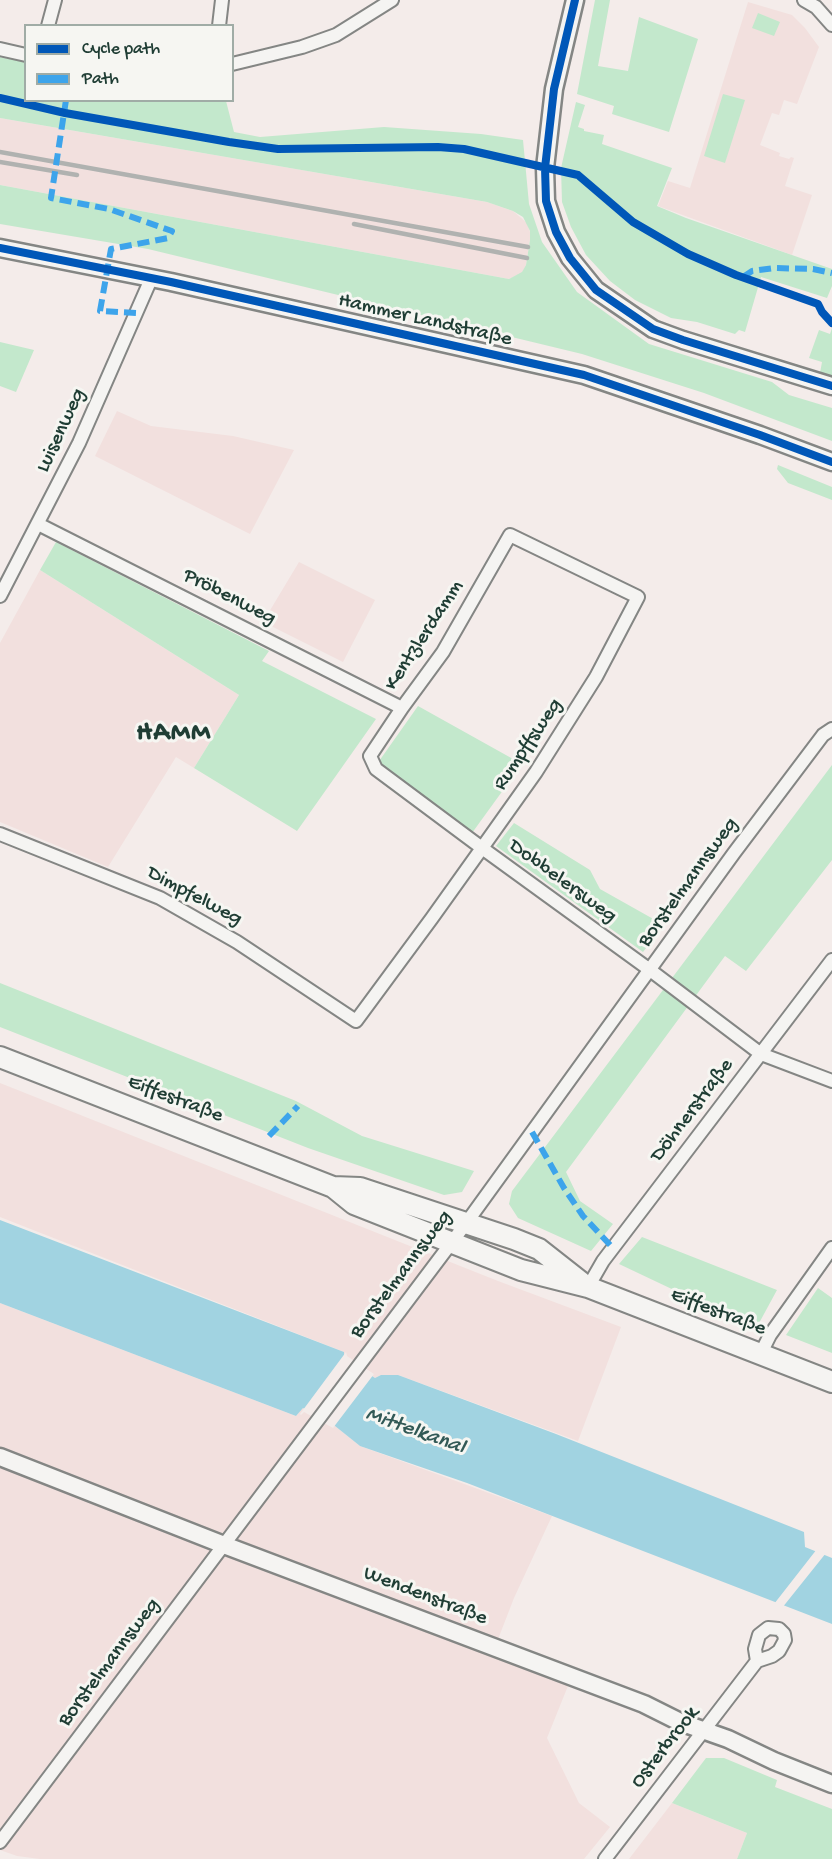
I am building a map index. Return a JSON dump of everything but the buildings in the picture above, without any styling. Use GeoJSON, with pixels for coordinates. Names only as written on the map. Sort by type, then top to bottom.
{"type":"FeatureCollection","features":[{"type":"Feature","properties":{"kind":"main road","name":"Eiffestraße"},"geometry":{"type":"LineString","coordinates":[[0,1057],[333,1187],[354,1204],[522,1270],[588,1287],[832,1382]]}},
{"type":"Feature","properties":{"kind":"main road","name":"Eiffestraße"},"geometry":{"type":"LineString","coordinates":[[333,1187],[360,1188],[467,1222],[539,1249],[588,1287]]}},
{"type":"Feature","properties":{"kind":"street"},"geometry":{"type":"LineString","coordinates":[[49,24],[55,0]]}},
{"type":"Feature","properties":{"kind":"street"},"geometry":{"type":"LineString","coordinates":[[219,24],[222,0]]}},
{"type":"Feature","properties":{"kind":"street"},"geometry":{"type":"LineString","coordinates":[[234,64],[302,47],[336,35],[392,0]]}},
{"type":"Feature","properties":{"kind":"street"},"geometry":{"type":"LineString","coordinates":[[575,0],[554,89],[545,168],[546,201],[556,232],[570,258],[596,290],[653,329],[832,386]]}},
{"type":"Feature","properties":{"kind":"street"},"geometry":{"type":"LineString","coordinates":[[804,0],[816,7],[832,25]]}},
{"type":"Feature","properties":{"kind":"street"},"geometry":{"type":"LineString","coordinates":[[0,49],[24,54]]}},
{"type":"Feature","properties":{"kind":"street","name":"Hammer Landstraße"},"geometry":{"type":"LineString","coordinates":[[0,248],[584,375],[832,462]]}},
{"type":"Feature","properties":{"kind":"street","name":"Luisenweg"},"geometry":{"type":"LineString","coordinates":[[0,596],[39,524],[95,408],[151,279]]}},
{"type":"Feature","properties":{"kind":"street","name":"Pröbenweg"},"geometry":{"type":"LineString","coordinates":[[39,524],[402,708]]}},
{"type":"Feature","properties":{"kind":"street","name":"Kentzlerdamm"},"geometry":{"type":"LineString","coordinates":[[370,756],[443,652],[510,535]]}},
{"type":"Feature","properties":{"kind":"street","name":"Rumpffsweg"},"geometry":{"type":"LineString","coordinates":[[356,1022],[536,772],[580,705],[638,597],[510,535]]}},
{"type":"Feature","properties":{"kind":"street","name":"Borstelmannsweg"},"geometry":{"type":"LineString","coordinates":[[0,1842],[467,1222],[734,853],[823,735],[832,729]]}},
{"type":"Feature","properties":{"kind":"street","name":"Dobbelersweg"},"geometry":{"type":"LineString","coordinates":[[370,756],[376,769],[761,1054],[832,1081]]}},
{"type":"Feature","properties":{"kind":"street","name":"Dimpfelweg"},"geometry":{"type":"LineString","coordinates":[[0,834],[160,898],[237,942],[356,1022]]}},
{"type":"Feature","properties":{"kind":"street","name":"Döhnerstraße"},"geometry":{"type":"LineString","coordinates":[[588,1287],[603,1261],[832,960]]}},
{"type":"Feature","properties":{"kind":"street"},"geometry":{"type":"LineString","coordinates":[[760,1354],[770,1335],[832,1248]]}},
{"type":"Feature","properties":{"kind":"street","name":"Wendenstraße"},"geometry":{"type":"LineString","coordinates":[[0,1456],[224,1545],[644,1704],[680,1722],[728,1739],[774,1761],[832,1784]]}},
{"type":"Feature","properties":{"kind":"street","name":"Osterbrook"},"geometry":{"type":"LineString","coordinates":[[605,1859],[757,1661]]}},
{"type":"Feature","properties":{"kind":"shaded area"},"geometry":{"type":"Polygon","coordinates":[[[748,2],[792,15],[819,47],[797,104],[784,100],[779,115],[772,113],[760,145],[780,153],[779,156],[794,158],[785,186],[812,195],[792,255],[658,206],[668,181],[690,188],[748,2]]]}},
{"type":"Feature","properties":{"kind":"shaded area"},"geometry":{"type":"Polygon","coordinates":[[[0,118],[487,202],[513,211],[527,223],[530,240],[526,265],[522,273],[509,279],[0,185],[0,118]]]}},
{"type":"Feature","properties":{"kind":"shaded area"},"geometry":{"type":"Polygon","coordinates":[[[117,411],[151,426],[233,436],[294,450],[250,534],[95,456],[117,411]]]}},
{"type":"Feature","properties":{"kind":"shaded area"},"geometry":{"type":"Polygon","coordinates":[[[299,562],[375,600],[343,662],[263,622],[299,562]]]}},
{"type":"Feature","properties":{"kind":"shaded area"},"geometry":{"type":"Polygon","coordinates":[[[40,570],[239,695],[194,768],[176,757],[108,867],[0,822],[0,643],[40,570]]]}},
{"type":"Feature","properties":{"kind":"shaded area"},"geometry":{"type":"Polygon","coordinates":[[[0,1083],[498,1281],[621,1327],[578,1441],[398,1375],[381,1375],[375,1378],[344,1357],[344,1352],[0,1217],[0,1083]]]}},
{"type":"Feature","properties":{"kind":"shaded area"},"geometry":{"type":"Polygon","coordinates":[[[0,1303],[296,1416],[303,1408],[335,1426],[360,1446],[552,1516],[514,1598],[495,1647],[572,1676],[547,1738],[579,1803],[610,1827],[584,1859],[40,1859],[17,1856],[0,1850],[0,1303]]]}},
{"type":"Feature","properties":{"kind":"shaded area"},"geometry":{"type":"Polygon","coordinates":[[[672,1803],[747,1833],[737,1859],[629,1859],[672,1803]]]}},
{"type":"Feature","properties":{"kind":"green space"},"geometry":{"type":"Polygon","coordinates":[[[595,0],[610,0],[598,66],[628,71],[639,17],[698,39],[669,132],[612,114],[614,106],[577,94],[595,0]]]}},
{"type":"Feature","properties":{"kind":"green space"},"geometry":{"type":"Polygon","coordinates":[[[758,13],[780,22],[774,36],[752,28],[758,13]]]}},
{"type":"Feature","properties":{"kind":"green space"},"geometry":{"type":"Polygon","coordinates":[[[0,57],[24,62],[24,102],[226,102],[234,132],[260,137],[384,127],[481,134],[523,140],[529,204],[542,242],[577,292],[649,344],[772,382],[789,395],[832,408],[832,441],[704,393],[582,354],[148,249],[0,224],[0,185],[509,279],[522,272],[526,265],[530,240],[530,231],[523,217],[513,211],[487,202],[0,118],[0,57]]]}},
{"type":"Feature","properties":{"kind":"green space"},"geometry":{"type":"Polygon","coordinates":[[[723,94],[745,100],[725,163],[704,156],[723,94]]]}},
{"type":"Feature","properties":{"kind":"green space"},"geometry":{"type":"Polygon","coordinates":[[[576,102],[585,105],[578,127],[584,131],[604,135],[602,144],[672,168],[657,206],[832,269],[832,286],[827,298],[761,277],[745,332],[739,330],[735,334],[697,322],[671,318],[635,300],[610,281],[586,255],[571,227],[562,202],[561,168],[576,102]]]}},
{"type":"Feature","properties":{"kind":"green space"},"geometry":{"type":"Polygon","coordinates":[[[832,328],[832,376],[820,373],[822,362],[809,358],[819,330],[830,334],[832,328]]]}},
{"type":"Feature","properties":{"kind":"green space"},"geometry":{"type":"Polygon","coordinates":[[[0,342],[34,350],[16,392],[0,386],[0,342]]]}},
{"type":"Feature","properties":{"kind":"green space"},"geometry":{"type":"Polygon","coordinates":[[[778,465],[832,487],[832,500],[788,483],[777,469],[778,465]]]}},
{"type":"Feature","properties":{"kind":"green space"},"geometry":{"type":"Polygon","coordinates":[[[56,542],[269,651],[262,661],[376,719],[297,831],[194,768],[239,695],[40,570],[56,542]]]}},
{"type":"Feature","properties":{"kind":"green space"},"geometry":{"type":"Polygon","coordinates":[[[418,706],[522,764],[472,833],[377,764],[418,706]]]}},
{"type":"Feature","properties":{"kind":"green space"},"geometry":{"type":"Polygon","coordinates":[[[832,765],[832,860],[746,971],[725,956],[566,1172],[580,1201],[613,1224],[591,1251],[518,1218],[509,1204],[512,1191],[832,765]]]}},
{"type":"Feature","properties":{"kind":"green space"},"geometry":{"type":"Polygon","coordinates":[[[514,823],[590,870],[600,889],[664,925],[643,952],[496,846],[514,823]]]}},
{"type":"Feature","properties":{"kind":"green space"},"geometry":{"type":"Polygon","coordinates":[[[0,983],[296,1101],[362,1136],[474,1171],[462,1192],[444,1195],[308,1148],[0,1027],[0,983]]]}},
{"type":"Feature","properties":{"kind":"green space"},"geometry":{"type":"Polygon","coordinates":[[[642,1237],[777,1290],[758,1325],[676,1291],[619,1264],[642,1237]]]}},
{"type":"Feature","properties":{"kind":"green space"},"geometry":{"type":"Polygon","coordinates":[[[818,1288],[832,1298],[832,1353],[786,1335],[818,1288]]]}},
{"type":"Feature","properties":{"kind":"green space"},"geometry":{"type":"Polygon","coordinates":[[[706,1758],[724,1758],[777,1780],[775,1787],[832,1809],[832,1859],[737,1859],[747,1833],[672,1803],[706,1758]]]}},
{"type":"Feature","properties":{"kind":"water","name":"Mittelkanal"},"geometry":{"type":"Polygon","coordinates":[[[0,1220],[344,1352],[344,1357],[375,1378],[381,1375],[398,1375],[556,1434],[804,1532],[805,1547],[832,1558],[832,1624],[467,1483],[360,1446],[335,1426],[303,1408],[296,1416],[0,1303],[0,1220]]]}},
{"type":"Feature","properties":{"kind":"pier"},"geometry":{"type":"Polygon","coordinates":[[[346,1352],[347,1356],[374,1374],[333,1428],[304,1412],[301,1415],[300,1414],[346,1352]]]}},
{"type":"Feature","properties":{"kind":"pier"},"geometry":{"type":"Polygon","coordinates":[[[817,1549],[826,1553],[782,1608],[774,1604],[817,1549]]]}},
{"type":"Feature","properties":{"kind":"railway"},"geometry":{"type":"LineString","coordinates":[[0,152],[528,247]]}},
{"type":"Feature","properties":{"kind":"railway"},"geometry":{"type":"LineString","coordinates":[[0,162],[77,175]]}},
{"type":"Feature","properties":{"kind":"railway"},"geometry":{"type":"LineString","coordinates":[[354,224],[527,258]]}},
{"type":"Feature","properties":{"kind":"marked path"},"geometry":{"type":"LineString","coordinates":[[66,102],[51,198],[109,209],[172,231],[168,238],[111,249],[100,311],[137,313]]}},
{"type":"Feature","properties":{"kind":"marked path"},"geometry":{"type":"LineString","coordinates":[[743,277],[752,271],[774,268],[813,269],[832,273]]}},
{"type":"Feature","properties":{"kind":"marked path"},"geometry":{"type":"LineString","coordinates":[[269,1136],[298,1106]]}},
{"type":"Feature","properties":{"kind":"marked path"},"geometry":{"type":"LineString","coordinates":[[532,1132],[583,1216],[613,1248]]}},
{"type":"Feature","properties":{"kind":"cycle path"},"geometry":{"type":"LineString","coordinates":[[575,0],[554,89],[545,168],[546,201],[556,232],[570,258],[596,290],[653,329],[832,386]]}},
{"type":"Feature","properties":{"kind":"cycle path"},"geometry":{"type":"LineString","coordinates":[[0,98],[65,113],[278,149],[438,147],[464,149],[578,175],[633,222],[688,254],[736,275],[818,304],[832,323]]}},
{"type":"Feature","properties":{"kind":"cycle path"},"geometry":{"type":"LineString","coordinates":[[0,248],[171,282],[584,375],[832,462]]}},
{"type":"Feature","properties":{"kind":"district","name":"HAMM"},"geometry":{"type":"Point","coordinates":[174,735]}}]}
